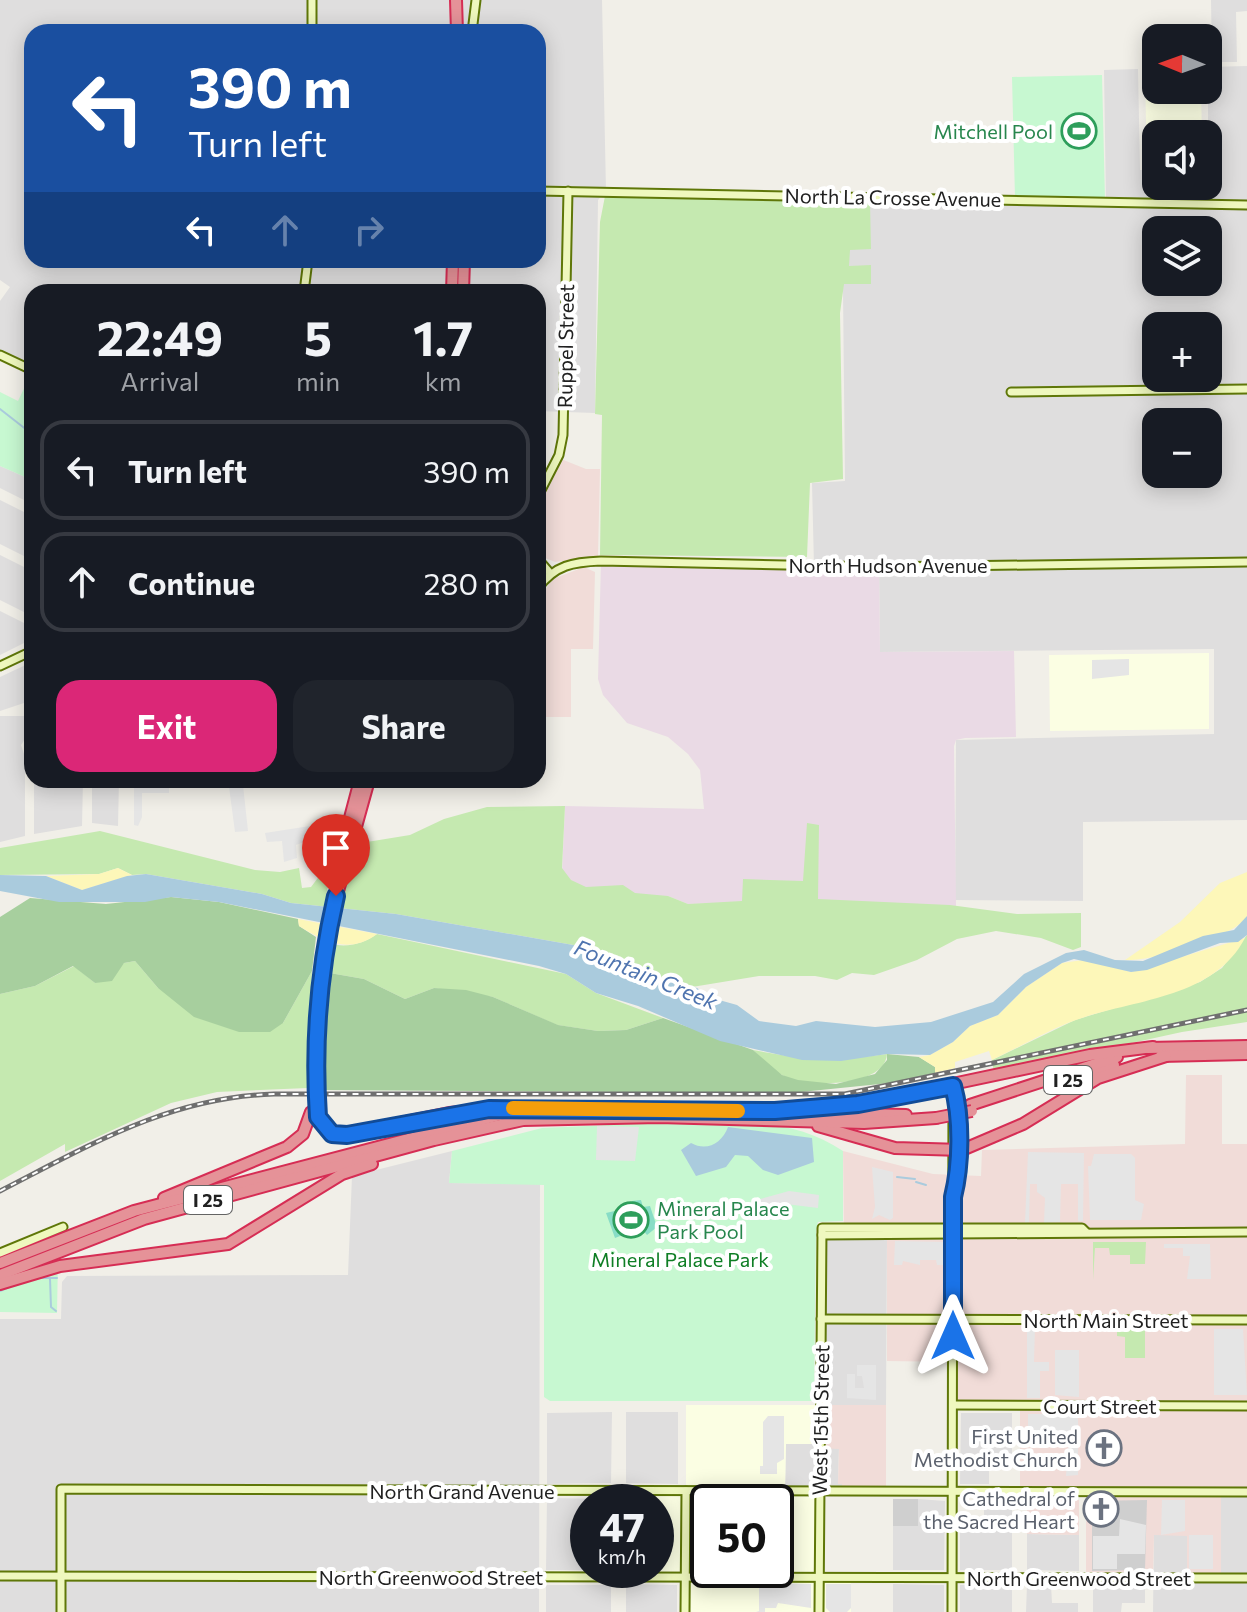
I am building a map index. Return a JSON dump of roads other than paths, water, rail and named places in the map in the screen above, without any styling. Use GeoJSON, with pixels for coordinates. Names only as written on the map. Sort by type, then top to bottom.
{"type":"FeatureCollection","features":[{"type":"Feature","properties":{"kind":"highway"},"geometry":{"type":"LineString","coordinates":[[456,0],[457,24]]}},
{"type":"Feature","properties":{"kind":"highway"},"geometry":{"type":"LineString","coordinates":[[134,1211],[287,1147],[303,1134],[313,1115],[318,972],[332,896],[358,788]]}},
{"type":"Feature","properties":{"kind":"highway"},"geometry":{"type":"LineString","coordinates":[[332,896],[366,788]]}},
{"type":"Feature","properties":{"kind":"highway","name":"I 25"},"geometry":{"type":"LineString","coordinates":[[971,1108],[1153,1047],[1247,1046]]}},
{"type":"Feature","properties":{"kind":"highway"},"geometry":{"type":"LineString","coordinates":[[775,1111],[858,1104],[1090,1055],[1153,1047]]}},
{"type":"Feature","properties":{"kind":"highway","name":"I 25"},"geometry":{"type":"LineString","coordinates":[[0,1275],[167,1212],[466,1132],[553,1113],[887,1123],[971,1108],[1116,1064],[1166,1056],[1247,1054]]}},
{"type":"Feature","properties":{"kind":"highway"},"geometry":{"type":"LineString","coordinates":[[798,1120],[895,1148],[954,1151],[1023,1124],[1098,1078],[1166,1056]]}},
{"type":"Feature","properties":{"kind":"highway"},"geometry":{"type":"LineString","coordinates":[[313,1115],[325,1129],[341,1135],[472,1110],[553,1113]]}},
{"type":"Feature","properties":{"kind":"highway","name":"I 25"},"geometry":{"type":"LineString","coordinates":[[0,1263],[134,1211],[482,1119],[553,1113],[775,1111],[874,1116],[936,1114]]}},
{"type":"Feature","properties":{"kind":"highway"},"geometry":{"type":"LineString","coordinates":[[0,1284],[60,1266],[228,1244],[342,1174],[553,1113]]}},
{"type":"Feature","properties":{"kind":"street"},"geometry":{"type":"LineString","coordinates":[[312,0],[312,24]]}},
{"type":"Feature","properties":{"kind":"street"},"geometry":{"type":"LineString","coordinates":[[473,24],[476,0]]}},
{"type":"Feature","properties":{"kind":"street","name":"North La Crosse Avenue"},"geometry":{"type":"LineString","coordinates":[[546,191],[1247,205]]}},
{"type":"Feature","properties":{"kind":"street","name":"Ruppel Street"},"geometry":{"type":"LineString","coordinates":[[546,480],[559,455],[563,435],[568,191]]}},
{"type":"Feature","properties":{"kind":"street"},"geometry":{"type":"LineString","coordinates":[[0,355],[24,366]]}},
{"type":"Feature","properties":{"kind":"street"},"geometry":{"type":"LineString","coordinates":[[1011,392],[1247,389]]}},
{"type":"Feature","properties":{"kind":"street","name":"North Hudson Avenue"},"geometry":{"type":"LineString","coordinates":[[550,573],[576,562],[601,561],[867,567],[1247,562]]}},
{"type":"Feature","properties":{"kind":"street"},"geometry":{"type":"LineString","coordinates":[[546,568],[550,573],[546,578]]}},
{"type":"Feature","properties":{"kind":"street"},"geometry":{"type":"LineString","coordinates":[[0,666],[24,655]]}},
{"type":"Feature","properties":{"kind":"street"},"geometry":{"type":"LineString","coordinates":[[952,1612],[953,1086]]}},
{"type":"Feature","properties":{"kind":"street"},"geometry":{"type":"LineString","coordinates":[[0,1253],[63,1227]]}},
{"type":"Feature","properties":{"kind":"street"},"geometry":{"type":"LineString","coordinates":[[953,1232],[1082,1228],[1086,1232],[1247,1232]]}},
{"type":"Feature","properties":{"kind":"street","name":"West 15th Street"},"geometry":{"type":"LineString","coordinates":[[819,1612],[822,1231],[953,1232]]}},
{"type":"Feature","properties":{"kind":"street","name":"North Main Street"},"geometry":{"type":"LineString","coordinates":[[821,1319],[1247,1320]]}},
{"type":"Feature","properties":{"kind":"street","name":"Court Street"},"geometry":{"type":"LineString","coordinates":[[953,1405],[1247,1406]]}},
{"type":"Feature","properties":{"kind":"street","name":"North Grand Avenue"},"geometry":{"type":"LineString","coordinates":[[61,1576],[61,1489],[1247,1492]]}},
{"type":"Feature","properties":{"kind":"street"},"geometry":{"type":"LineString","coordinates":[[685,1612],[686,1491]]}},
{"type":"Feature","properties":{"kind":"street","name":"North Greenwood Street"},"geometry":{"type":"LineString","coordinates":[[0,1576],[1247,1578]]}},
{"type":"Feature","properties":{"kind":"street"},"geometry":{"type":"LineString","coordinates":[[61,1576],[61,1612]]}},
{"type":"Feature","properties":{"kind":"water","name":"Fountain Creek"},"geometry":{"type":"Polygon","coordinates":[[[146,874],[262,894],[291,903],[396,914],[596,949],[634,964],[654,978],[697,988],[712,998],[737,1005],[759,1021],[796,1026],[816,1021],[875,1027],[931,1022],[993,1002],[1024,974],[1066,953],[1084,950],[1115,960],[1143,961],[1203,936],[1234,930],[1247,916],[1247,935],[1238,942],[1220,943],[1147,970],[1131,972],[1074,959],[1062,963],[1026,987],[998,1015],[970,1026],[953,1042],[930,1055],[887,1054],[841,1061],[802,1060],[720,1041],[638,1006],[596,993],[566,974],[539,966],[219,902],[171,897],[145,902],[59,902],[0,891],[0,875],[46,876],[82,890],[127,876],[146,874]]]}},
{"type":"Feature","properties":{"kind":"water"},"geometry":{"type":"Polygon","coordinates":[[[728,1127],[812,1138],[814,1162],[778,1175],[763,1170],[748,1156],[735,1155],[726,1167],[696,1176],[681,1150],[691,1143],[703,1147],[713,1144],[722,1138],[728,1127]]]}},
{"type":"Feature","properties":{"kind":"waterway"},"geometry":{"type":"LineString","coordinates":[[0,409],[24,428]]}},
{"type":"Feature","properties":{"kind":"waterway"},"geometry":{"type":"LineString","coordinates":[[897,1177],[915,1179]]}},
{"type":"Feature","properties":{"kind":"waterway"},"geometry":{"type":"LineString","coordinates":[[916,1182],[926,1185]]}},
{"type":"Feature","properties":{"kind":"waterway"},"geometry":{"type":"LineString","coordinates":[[39,1278],[57,1278]]}},
{"type":"Feature","properties":{"kind":"waterway"},"geometry":{"type":"LineString","coordinates":[[50,1279],[51,1307],[56,1311]]}},
{"type":"Feature","properties":{"kind":"waterway"},"geometry":{"type":"LineString","coordinates":[[0,1291],[14,1285]]}},
{"type":"Feature","properties":{"kind":"railway"},"geometry":{"type":"LineString","coordinates":[[0,1191],[132,1126],[200,1104],[236,1097],[274,1094],[845,1094],[1247,1010]]}},
{"type":"Feature","properties":{"kind":"place","name":"Mitchell Pool"},"geometry":{"type":"Point","coordinates":[1079,131]}},
{"type":"Feature","properties":{"kind":"place","name":"Mineral Palace Park Pool"},"geometry":{"type":"Point","coordinates":[631,1220]}},
{"type":"Feature","properties":{"kind":"place","name":"First United Methodist Church"},"geometry":{"type":"Point","coordinates":[1104,1448]}},
{"type":"Feature","properties":{"kind":"place","name":"Cathedral of the Sacred Heart"},"geometry":{"type":"Point","coordinates":[1101,1509]}},
{"type":"Feature","properties":{"kind":"park label","name":"Mineral Palace Park"},"geometry":{"type":"Point","coordinates":[680,1259]}}]}
